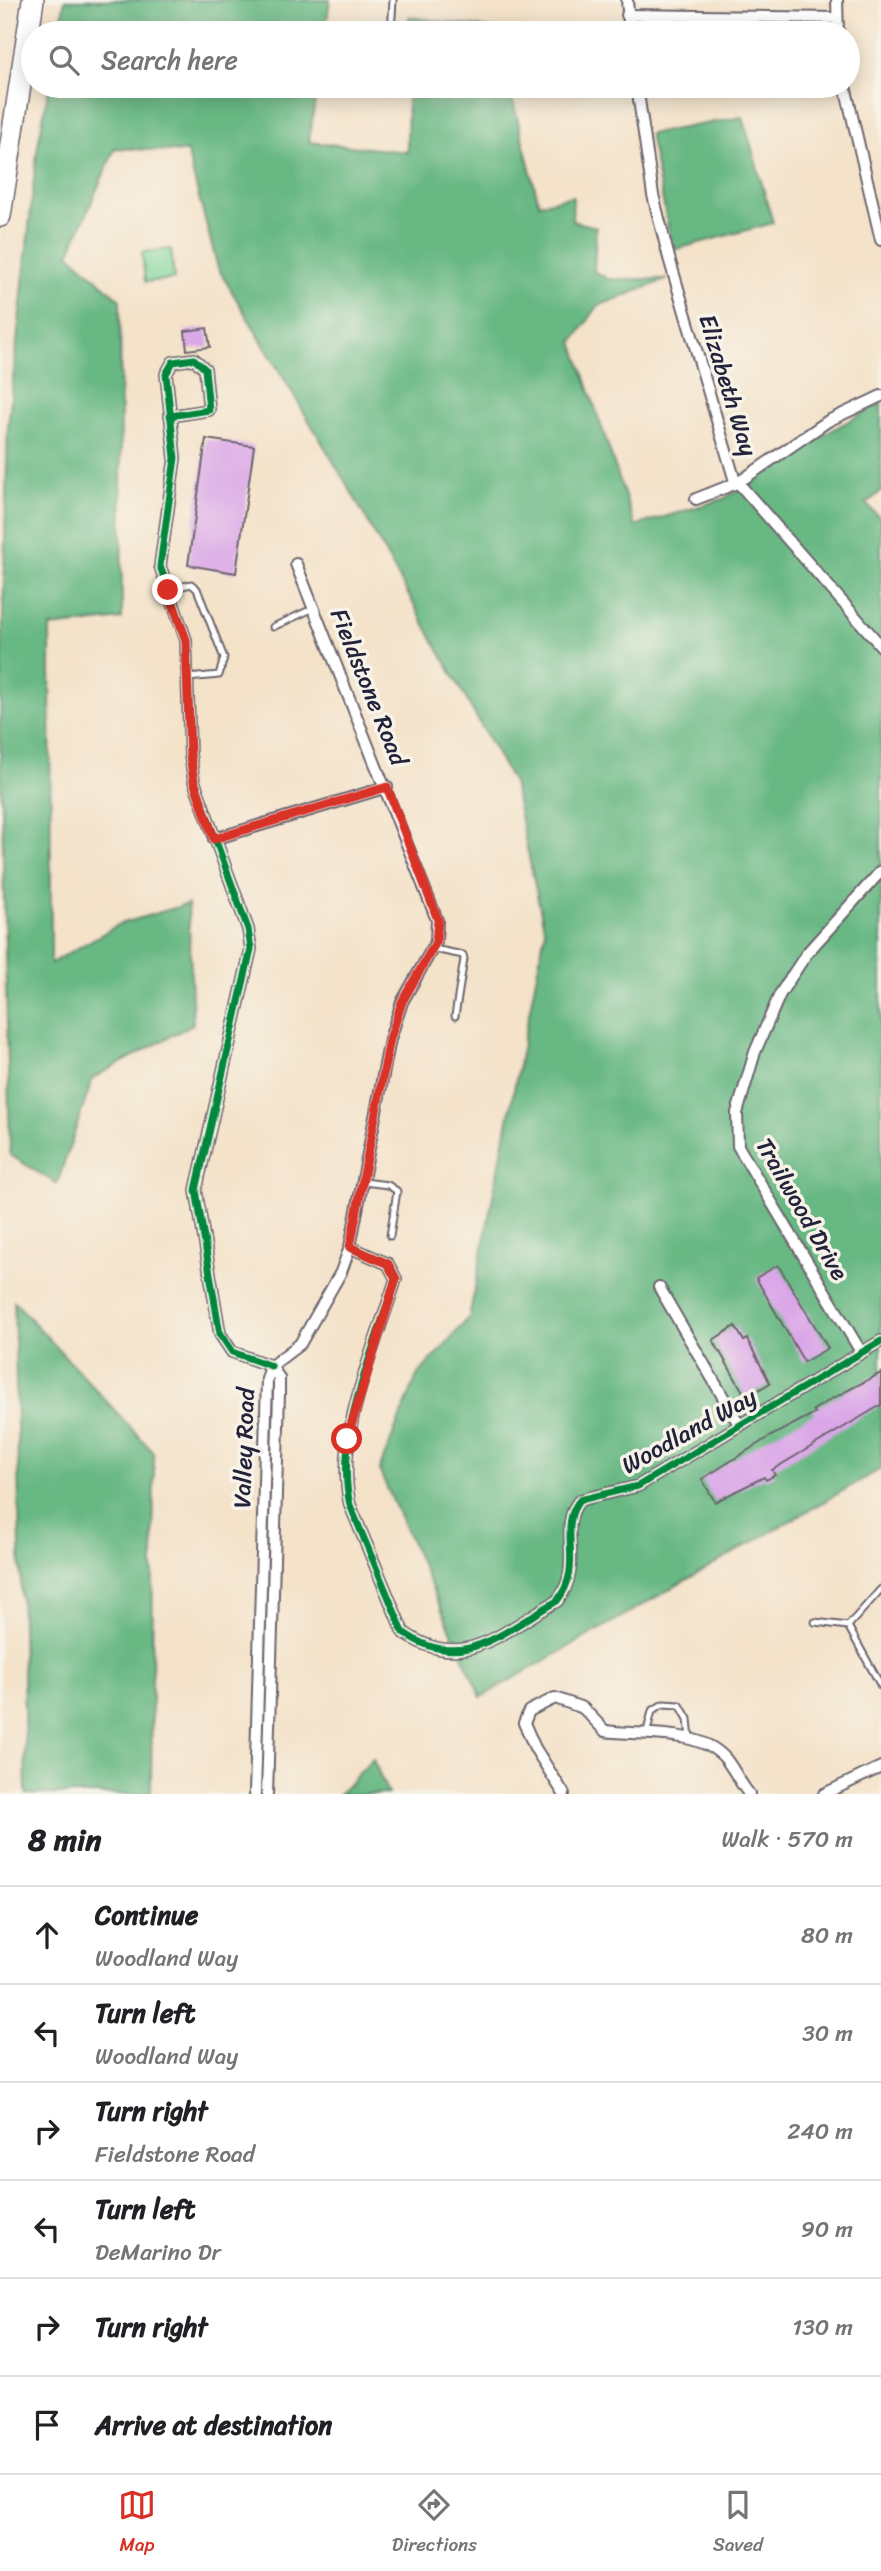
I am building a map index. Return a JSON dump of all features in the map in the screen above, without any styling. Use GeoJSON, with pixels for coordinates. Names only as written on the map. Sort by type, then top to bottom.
{"type":"FeatureCollection","features":[{"type":"Feature","properties":{"kind":"highway"},"geometry":{"type":"LineString","coordinates":[[30,21],[33,0]]}},
{"type":"Feature","properties":{"kind":"highway"},"geometry":{"type":"LineString","coordinates":[[0,216],[21,79]]}},
{"type":"Feature","properties":{"kind":"street"},"geometry":{"type":"LineString","coordinates":[[627,0],[628,21]]}},
{"type":"Feature","properties":{"kind":"street"},"geometry":{"type":"LineString","coordinates":[[836,21],[837,0]]}},
{"type":"Feature","properties":{"kind":"street"},"geometry":{"type":"LineString","coordinates":[[627,15],[836,18]]}},
{"type":"Feature","properties":{"kind":"street","name":"Elizabeth Way"},"geometry":{"type":"LineString","coordinates":[[639,98],[653,195],[668,258],[734,478],[881,646]]}},
{"type":"Feature","properties":{"kind":"street"},"geometry":{"type":"LineString","coordinates":[[848,98],[881,240]]}},
{"type":"Feature","properties":{"kind":"street"},"geometry":{"type":"LineString","coordinates":[[170,416],[209,410],[205,369],[194,359],[173,362],[166,374],[170,416],[175,458],[160,566],[186,640],[190,755],[194,781],[248,929],[251,949],[196,1190],[219,1334],[235,1354],[271,1366]]}},
{"type":"Feature","properties":{"kind":"street"},"geometry":{"type":"LineString","coordinates":[[696,499],[739,482],[828,421],[881,396]]}},
{"type":"Feature","properties":{"kind":"street","name":"Fieldstone Road"},"geometry":{"type":"LineString","coordinates":[[271,1366],[300,1344],[341,1272],[350,1247],[390,1039],[402,1002],[436,942],[438,920],[296,564]]}},
{"type":"Feature","properties":{"kind":"street"},"geometry":{"type":"LineString","coordinates":[[214,839],[387,787]]}},
{"type":"Feature","properties":{"kind":"street","name":"Trailwood Drive"},"geometry":{"type":"LineString","coordinates":[[861,1352],[738,1146],[737,1113],[755,1052],[780,995],[807,953],[881,871]]}},
{"type":"Feature","properties":{"kind":"street","name":"Woodland Way"},"geometry":{"type":"LineString","coordinates":[[350,1247],[388,1264],[396,1279],[347,1439],[345,1483],[350,1505],[403,1632],[419,1644],[452,1653],[471,1650],[557,1601],[566,1590],[572,1571],[570,1526],[574,1507],[580,1500],[638,1486],[881,1341]]}},
{"type":"Feature","properties":{"kind":"street"},"geometry":{"type":"LineString","coordinates":[[659,1287],[740,1426]]}},
{"type":"Feature","properties":{"kind":"street","name":"Valley Road"},"geometry":{"type":"LineString","coordinates":[[255,1794],[267,1379],[271,1366]]}},
{"type":"Feature","properties":{"kind":"street","name":"Valley Road"},"geometry":{"type":"LineString","coordinates":[[267,1794],[279,1393],[279,1378],[271,1366]]}},
{"type":"Feature","properties":{"kind":"street"},"geometry":{"type":"LineString","coordinates":[[564,1794],[535,1748],[524,1723],[529,1712],[541,1702],[555,1698],[583,1708],[592,1722],[605,1731],[690,1739],[723,1755],[749,1794]]}},
{"type":"Feature","properties":{"kind":"street"},"geometry":{"type":"LineString","coordinates":[[824,1794],[880,1770]]}},
{"type":"Feature","properties":{"kind":"lane"},"geometry":{"type":"LineString","coordinates":[[392,21],[393,0]]}},
{"type":"Feature","properties":{"kind":"lane"},"geometry":{"type":"LineString","coordinates":[[168,590],[191,584],[197,589],[224,658],[219,675],[188,678]]}},
{"type":"Feature","properties":{"kind":"lane"},"geometry":{"type":"LineString","coordinates":[[273,627],[314,608]]}},
{"type":"Feature","properties":{"kind":"lane"},"geometry":{"type":"LineString","coordinates":[[432,949],[463,956],[455,1016]]}},
{"type":"Feature","properties":{"kind":"lane"},"geometry":{"type":"LineString","coordinates":[[362,1181],[388,1185],[397,1191],[390,1236]]}},
{"type":"Feature","properties":{"kind":"lane"},"geometry":{"type":"LineString","coordinates":[[848,1626],[881,1589]]}},
{"type":"Feature","properties":{"kind":"lane"},"geometry":{"type":"LineString","coordinates":[[815,1622],[848,1626]]}},
{"type":"Feature","properties":{"kind":"lane"},"geometry":{"type":"LineString","coordinates":[[848,1626],[881,1686]]}},
{"type":"Feature","properties":{"kind":"lane"},"geometry":{"type":"LineString","coordinates":[[646,1736],[652,1711],[663,1704],[680,1705],[688,1719],[690,1739]]}},
{"type":"Feature","properties":{"kind":"green space"},"geometry":{"type":"Polygon","coordinates":[[[65,0],[330,0],[327,21],[61,21],[65,0]]]}},
{"type":"Feature","properties":{"kind":"green space"},"geometry":{"type":"Polygon","coordinates":[[[409,17],[438,21],[409,21],[409,17]]]}},
{"type":"Feature","properties":{"kind":"green space"},"geometry":{"type":"Polygon","coordinates":[[[47,98],[315,98],[309,142],[407,152],[408,98],[512,98],[539,204],[573,196],[572,221],[596,227],[594,271],[608,279],[668,279],[598,306],[573,342],[635,526],[723,499],[834,429],[881,403],[881,491],[866,504],[881,519],[881,1469],[481,1697],[379,1470],[417,1376],[469,1318],[545,932],[513,783],[349,488],[218,268],[187,152],[115,148],[69,254],[120,300],[122,619],[50,627],[51,963],[120,924],[188,904],[193,1024],[93,1078],[57,1184],[10,1155],[0,728],[8,427],[37,151],[47,98]]]}},
{"type":"Feature","properties":{"kind":"green space"},"geometry":{"type":"Polygon","coordinates":[[[743,117],[773,223],[673,250],[649,134],[743,117]]]}},
{"type":"Feature","properties":{"kind":"green space"},"geometry":{"type":"Polygon","coordinates":[[[171,249],[174,279],[145,282],[142,252],[171,249]]]}},
{"type":"Feature","properties":{"kind":"green space"},"geometry":{"type":"Polygon","coordinates":[[[14,1301],[154,1453],[151,1794],[26,1794],[14,1301]]]}},
{"type":"Feature","properties":{"kind":"green space"},"geometry":{"type":"Polygon","coordinates":[[[373,1759],[388,1794],[339,1794],[373,1759]]]}},
{"type":"Feature","properties":{"kind":"building"},"geometry":{"type":"Polygon","coordinates":[[[207,328],[210,347],[187,350],[185,331],[207,328]]]}},
{"type":"Feature","properties":{"kind":"building"},"geometry":{"type":"Polygon","coordinates":[[[206,439],[254,446],[236,573],[188,565],[206,439]]]}},
{"type":"Feature","properties":{"kind":"building"},"geometry":{"type":"Polygon","coordinates":[[[778,1265],[828,1348],[804,1362],[756,1278],[778,1265]]]}},
{"type":"Feature","properties":{"kind":"building"},"geometry":{"type":"Polygon","coordinates":[[[735,1326],[744,1341],[747,1339],[770,1383],[746,1397],[713,1340],[735,1326]]]}},
{"type":"Feature","properties":{"kind":"building"},"geometry":{"type":"Polygon","coordinates":[[[881,1373],[881,1405],[772,1470],[775,1475],[766,1480],[764,1477],[715,1502],[702,1479],[769,1437],[815,1413],[813,1410],[833,1398],[881,1373]]]}},
{"type":"Feature","properties":{"kind":"cycle path"},"geometry":{"type":"LineString","coordinates":[[170,416],[209,410],[205,369],[194,359],[173,362],[166,374],[175,458],[160,566],[186,640],[190,755],[194,781],[248,929],[251,949],[196,1190],[220,1334],[232,1352],[271,1366]]}},
{"type":"Feature","properties":{"kind":"cycle path"},"geometry":{"type":"LineString","coordinates":[[350,1247],[388,1264],[396,1279],[359,1391],[352,1421],[347,1450],[350,1505],[403,1632],[424,1644],[444,1650],[482,1644],[557,1601],[569,1574],[570,1522],[580,1500],[638,1486],[881,1341]]}},
{"type":"Feature","properties":{"kind":"route"},"geometry":{"type":"LineString","coordinates":[[168,590],[186,640],[190,755],[194,781],[214,839],[387,787],[438,920],[436,942],[402,1002],[390,1039],[350,1247],[362,1250],[388,1264],[396,1279],[347,1439]]}}]}
